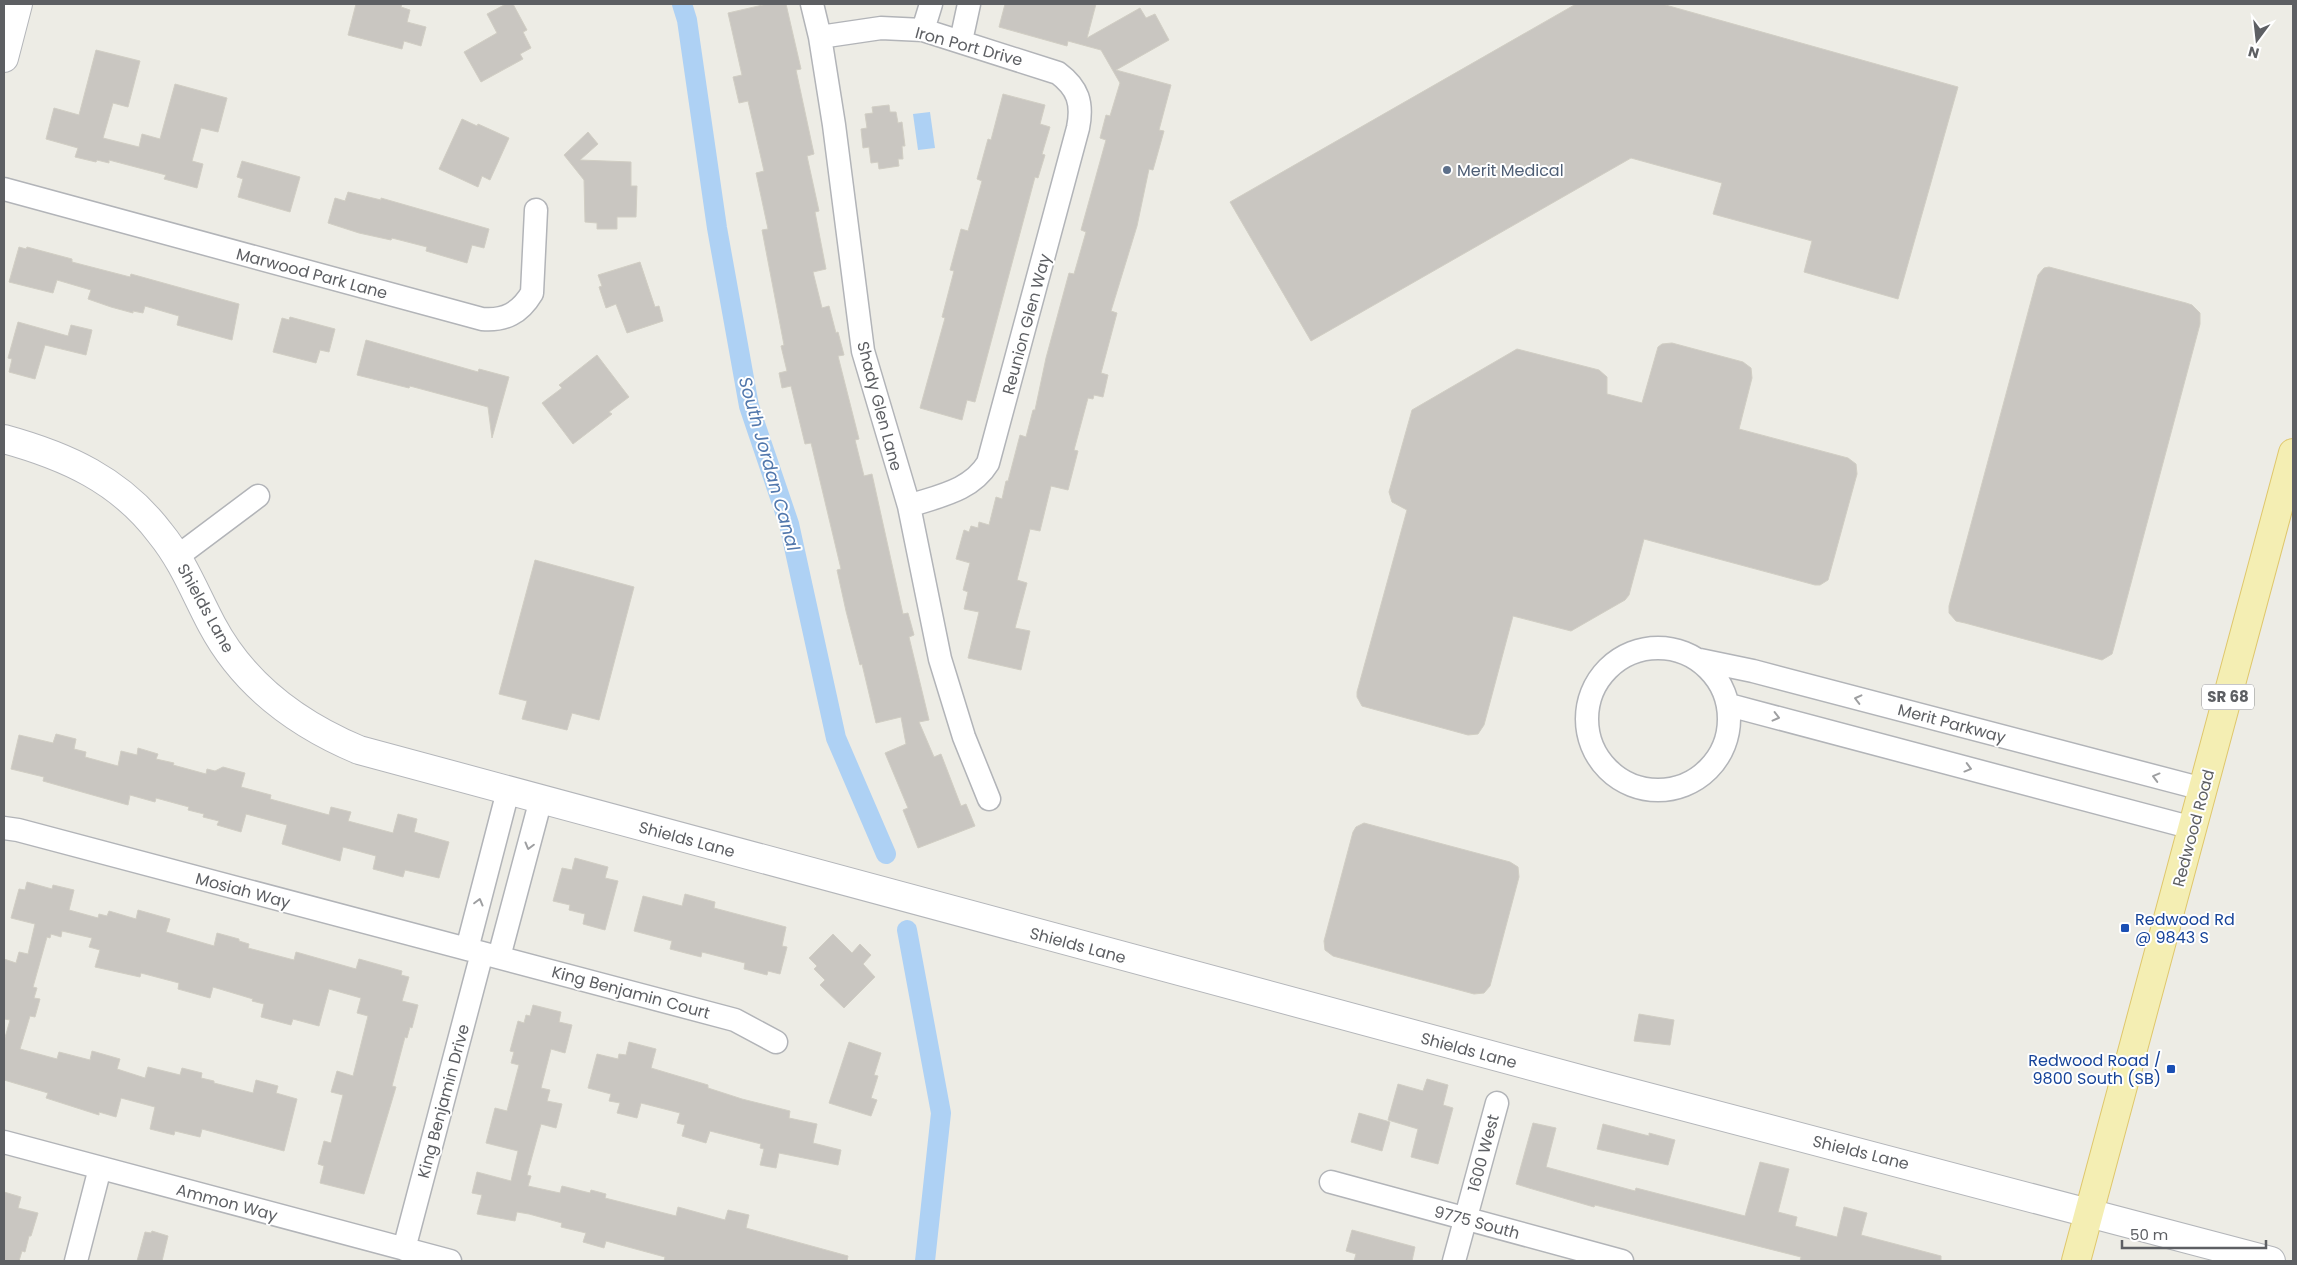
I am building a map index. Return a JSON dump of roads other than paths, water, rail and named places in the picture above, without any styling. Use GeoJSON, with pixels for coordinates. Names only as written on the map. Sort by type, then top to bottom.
{"type":"FeatureCollection","features":[{"type":"Feature","properties":{"kind":"main road"},"geometry":{"type":"LineString","coordinates":[[4,58],[18,4]]}},
{"type":"Feature","properties":{"kind":"main road","name":"Shields Lane"},"geometry":{"type":"LineString","coordinates":[[4,439],[67,459],[106,483],[143,513],[178,556],[212,625],[228,651],[254,682],[290,714],[313,728],[359,750],[1583,1080],[2272,1261]]}},
{"type":"Feature","properties":{"kind":"main road","name":"Redwood Road"},"geometry":{"type":"LineString","coordinates":[[2076,1261],[2293,453]]}},
{"type":"Feature","properties":{"kind":"street","name":"Shady Glen Lane"},"geometry":{"type":"LineString","coordinates":[[812,4],[820,37],[834,125],[863,351],[909,506],[940,659],[964,737],[988,799]]}},
{"type":"Feature","properties":{"kind":"street"},"geometry":{"type":"LineString","coordinates":[[923,30],[931,4]]}},
{"type":"Feature","properties":{"kind":"street"},"geometry":{"type":"LineString","coordinates":[[961,41],[969,4]]}},
{"type":"Feature","properties":{"kind":"street","name":"Iron Port Drive"},"geometry":{"type":"LineString","coordinates":[[820,37],[881,28],[923,30],[1058,73],[1070,82],[1078,93]]}},
{"type":"Feature","properties":{"kind":"street","name":"Reunion Glen Way"},"geometry":{"type":"LineString","coordinates":[[909,506],[971,484],[988,463],[1078,128],[1080,105],[1078,93]]}},
{"type":"Feature","properties":{"kind":"street","name":"Marwood Park Lane"},"geometry":{"type":"LineString","coordinates":[[4,189],[482,319],[494,320],[506,318],[517,312],[526,304],[532,293],[536,210]]}},
{"type":"Feature","properties":{"kind":"street"},"geometry":{"type":"LineString","coordinates":[[178,556],[258,496]]}},
{"type":"Feature","properties":{"kind":"street","name":"Merit Parkway"},"geometry":{"type":"LineString","coordinates":[[1700,660],[1719,680],[1729,705],[1730,725],[1726,739],[1714,763],[1699,777],[1681,787],[1660,790],[1634,786],[1621,780],[1604,766],[1593,749],[1586,724],[1588,699],[1596,681],[1609,666],[1625,654],[1644,648],[1664,647],[1683,651],[1700,660],[1762,673],[2204,789]]}},
{"type":"Feature","properties":{"kind":"street"},"geometry":{"type":"LineString","coordinates":[[1729,705],[2193,828]]}},
{"type":"Feature","properties":{"kind":"street","name":"King Benjamin Drive"},"geometry":{"type":"LineString","coordinates":[[483,953],[508,791]]}},
{"type":"Feature","properties":{"kind":"street","name":"King Benjamin Drive"},"geometry":{"type":"LineString","coordinates":[[404,1249],[483,953],[541,799]]}},
{"type":"Feature","properties":{"kind":"street","name":"Mosiah Way"},"geometry":{"type":"LineString","coordinates":[[4,828],[27,832],[483,953]]}},
{"type":"Feature","properties":{"kind":"street","name":"King Benjamin Court"},"geometry":{"type":"LineString","coordinates":[[483,953],[735,1020],[776,1042]]}},
{"type":"Feature","properties":{"kind":"street","name":"1600 West"},"geometry":{"type":"LineString","coordinates":[[1454,1261],[1497,1102]]}},
{"type":"Feature","properties":{"kind":"street","name":"Ammon Way"},"geometry":{"type":"LineString","coordinates":[[4,1142],[450,1261]]}},
{"type":"Feature","properties":{"kind":"street"},"geometry":{"type":"LineString","coordinates":[[76,1261],[100,1168]]}},
{"type":"Feature","properties":{"kind":"street","name":"9775 South"},"geometry":{"type":"LineString","coordinates":[[1331,1182],[1622,1261]]}},
{"type":"Feature","properties":{"kind":"water"},"geometry":{"type":"Polygon","coordinates":[[[930,112],[935,148],[918,150],[913,114],[930,112]]]}},
{"type":"Feature","properties":{"kind":"waterway","name":"South Jordan Canal"},"geometry":{"type":"LineString","coordinates":[[682,4],[687,20],[717,228],[749,406],[789,524],[836,738],[886,854]]}},
{"type":"Feature","properties":{"kind":"waterway","name":"South Jordan Canal"},"geometry":{"type":"LineString","coordinates":[[907,930],[941,1113],[925,1261]]}},
{"type":"Feature","properties":{"kind":"place","name":"Merit Medical"},"geometry":{"type":"Point","coordinates":[1447,170]}},
{"type":"Feature","properties":{"kind":"place","name":"Redwood Rd @ 9843 S"},"geometry":{"type":"Point","coordinates":[2125,928]}},
{"type":"Feature","properties":{"kind":"place","name":"Redwood Road / 9800 South (SB)"},"geometry":{"type":"Point","coordinates":[2171,1069]}}]}
